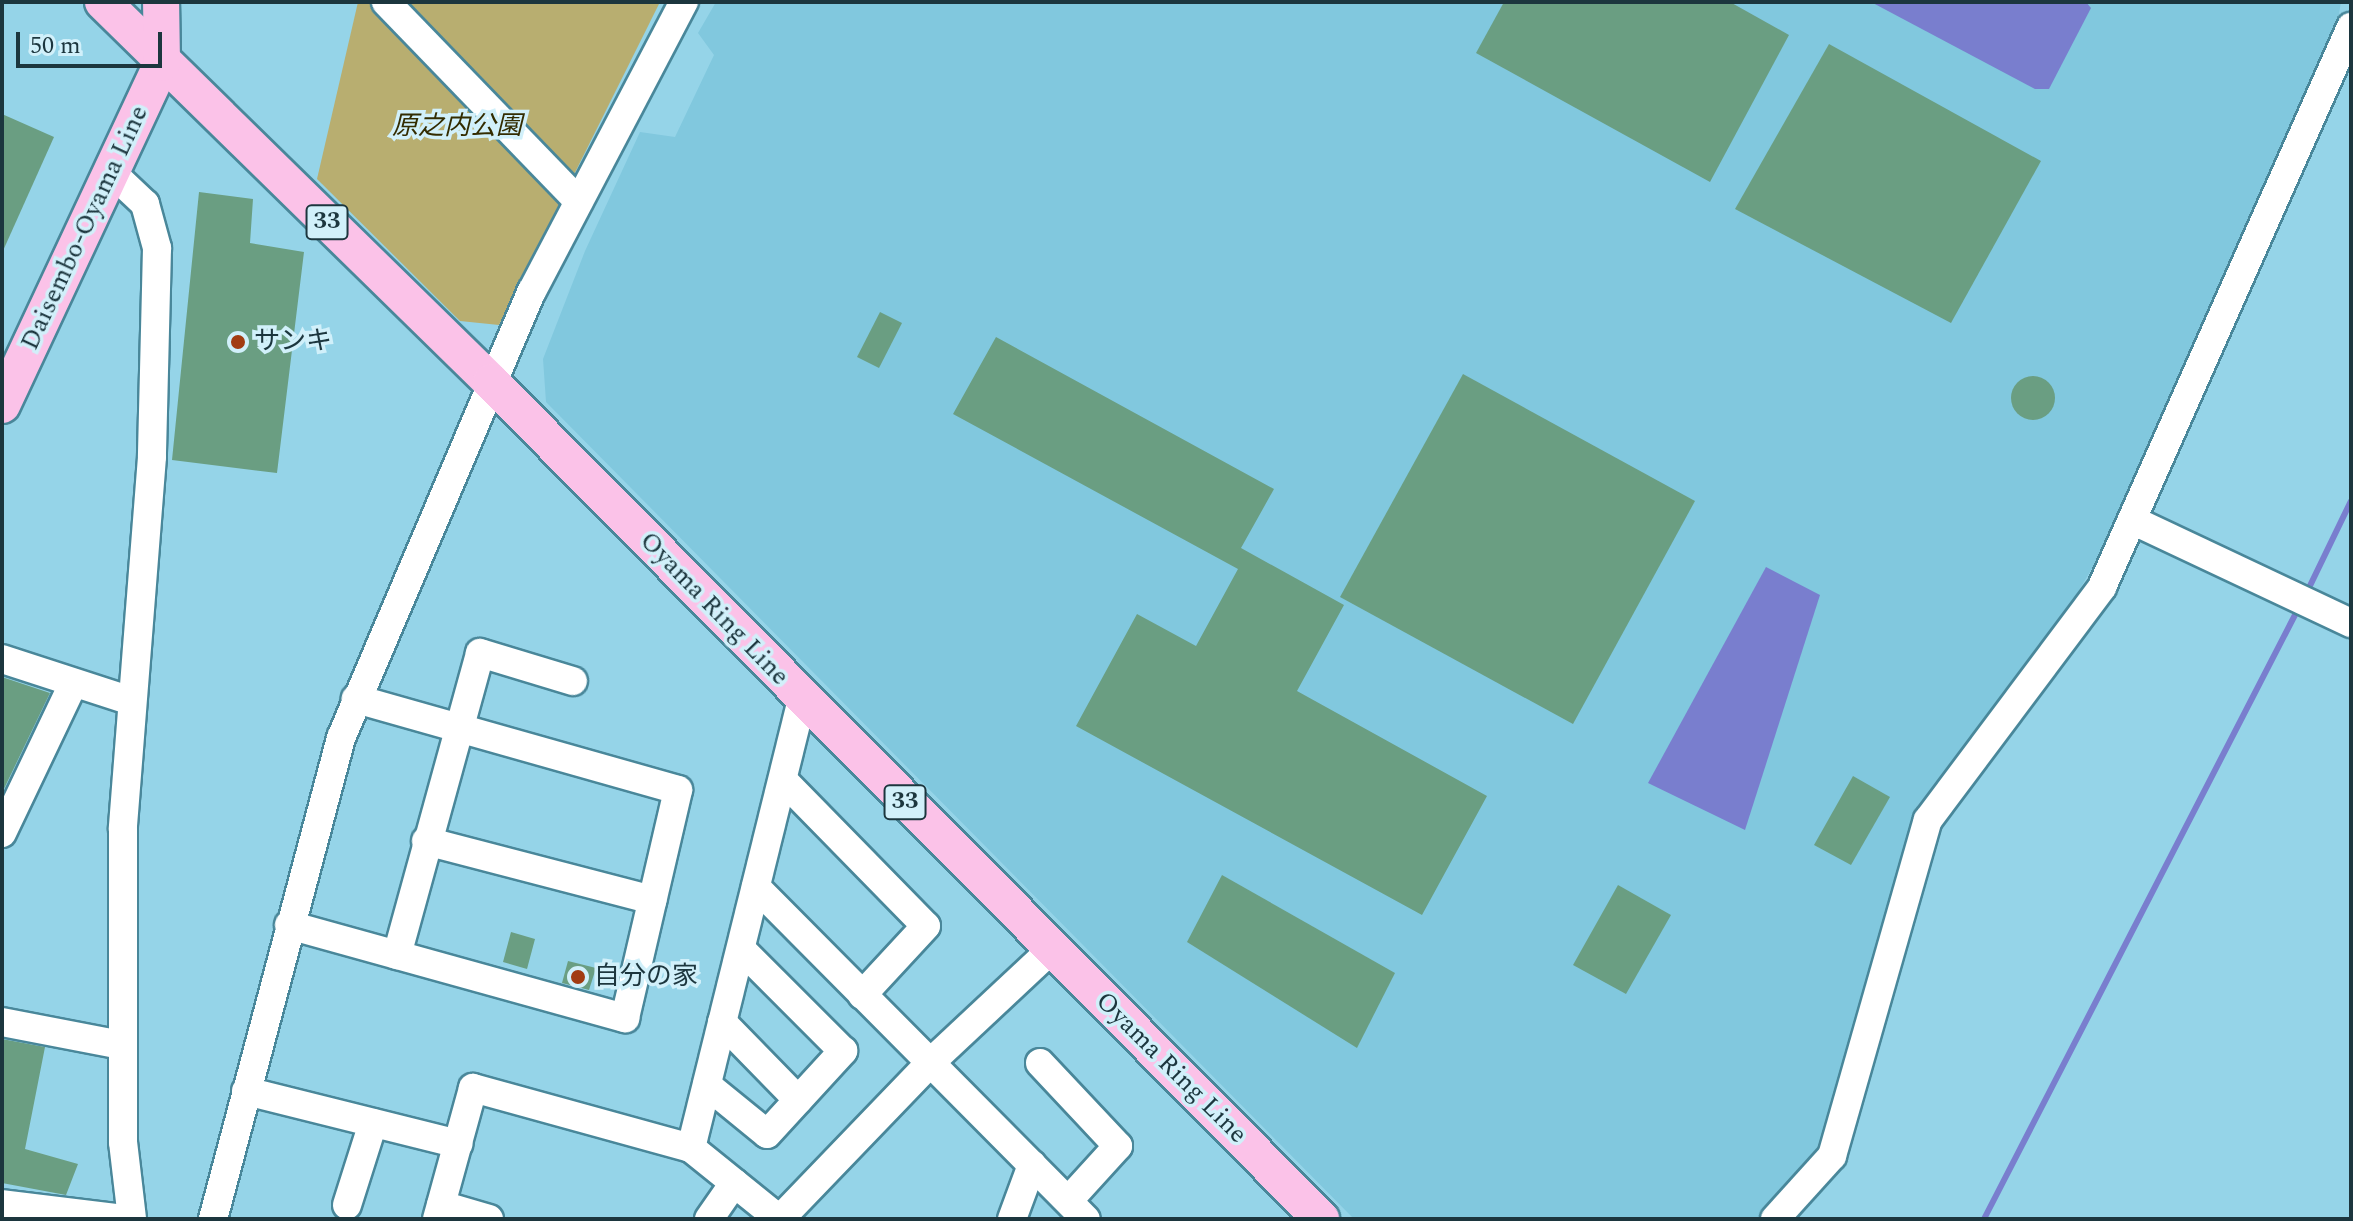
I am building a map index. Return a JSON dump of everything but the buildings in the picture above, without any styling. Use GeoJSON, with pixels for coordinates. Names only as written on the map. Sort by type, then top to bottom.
{"type":"FeatureCollection","features":[{"type":"Feature","properties":{"kind":"main road","name":"Oyama Ring Line"},"geometry":{"type":"LineString","coordinates":[[103,2],[491,382],[1321,1219]]}},
{"type":"Feature","properties":{"kind":"main road","name":"Daisembo-Oyama Line"},"geometry":{"type":"LineString","coordinates":[[2,405],[162,63],[161,2]]}},
{"type":"Feature","properties":{"kind":"street"},"geometry":{"type":"LineString","coordinates":[[386,2],[578,201]]}},
{"type":"Feature","properties":{"kind":"street"},"geometry":{"type":"LineString","coordinates":[[213,1219],[289,925],[356,699],[491,382],[578,201],[684,2]]}},
{"type":"Feature","properties":{"kind":"street"},"geometry":{"type":"LineString","coordinates":[[1775,1219],[1832,1156],[1928,820],[2087,610],[2132,520],[2351,27]]}},
{"type":"Feature","properties":{"kind":"street"},"geometry":{"type":"LineString","coordinates":[[110,171],[145,204],[157,248],[152,457],[131,701],[122,1045],[132,1219]]}},
{"type":"Feature","properties":{"kind":"street"},"geometry":{"type":"LineString","coordinates":[[2132,520],[2351,623]]}},
{"type":"Feature","properties":{"kind":"street"},"geometry":{"type":"LineString","coordinates":[[397,955],[453,737],[461,729],[480,653],[573,681]]}},
{"type":"Feature","properties":{"kind":"street"},"geometry":{"type":"LineString","coordinates":[[2,659],[131,701]]}},
{"type":"Feature","properties":{"kind":"street"},"geometry":{"type":"LineString","coordinates":[[2,833],[73,684]]}},
{"type":"Feature","properties":{"kind":"street"},"geometry":{"type":"LineString","coordinates":[[289,925],[625,1018],[678,790],[356,699]]}},
{"type":"Feature","properties":{"kind":"street"},"geometry":{"type":"LineString","coordinates":[[691,1148],[802,699]]}},
{"type":"Feature","properties":{"kind":"street"},"geometry":{"type":"LineString","coordinates":[[783,780],[926,926],[862,995]]}},
{"type":"Feature","properties":{"kind":"street"},"geometry":{"type":"LineString","coordinates":[[426,841],[652,900]]}},
{"type":"Feature","properties":{"kind":"street"},"geometry":{"type":"LineString","coordinates":[[756,887],[1077,1210],[1118,1146],[1040,1063]]}},
{"type":"Feature","properties":{"kind":"street"},"geometry":{"type":"LineString","coordinates":[[707,1085],[767,1134],[843,1051],[741,949]]}},
{"type":"Feature","properties":{"kind":"street"},"geometry":{"type":"LineString","coordinates":[[489,1219],[439,1212],[473,1088],[691,1148],[780,1219],[929,1064],[1052,949]]}},
{"type":"Feature","properties":{"kind":"street"},"geometry":{"type":"LineString","coordinates":[[2,1022],[122,1045]]}},
{"type":"Feature","properties":{"kind":"street"},"geometry":{"type":"LineString","coordinates":[[722,1022],[798,1100]]}},
{"type":"Feature","properties":{"kind":"street"},"geometry":{"type":"LineString","coordinates":[[246,1091],[458,1144]]}},
{"type":"Feature","properties":{"kind":"street"},"geometry":{"type":"LineString","coordinates":[[347,1205],[373,1123]]}},
{"type":"Feature","properties":{"kind":"street"},"geometry":{"type":"LineString","coordinates":[[1012,1219],[1032,1165]]}},
{"type":"Feature","properties":{"kind":"street"},"geometry":{"type":"LineString","coordinates":[[709,1219],[734,1183]]}},
{"type":"Feature","properties":{"kind":"street"},"geometry":{"type":"LineString","coordinates":[[18,1210],[124,1219]]}},
{"type":"Feature","properties":{"kind":"shaded area"},"geometry":{"type":"Polygon","coordinates":[[[716,2],[2341,2],[2337,25],[2116,529],[2061,620],[1973,736],[1909,833],[1823,1148],[1759,1219],[1354,1219],[546,402],[543,359],[585,251],[640,132],[675,137],[714,55],[698,33],[716,2]]]}},
{"type":"Feature","properties":{"kind":"green space","name":"原之内公園"},"geometry":{"type":"Polygon","coordinates":[[[358,2],[660,2],[499,325],[460,321],[317,179],[358,2]]]}},
{"type":"Feature","properties":{"kind":"water"},"geometry":{"type":"Polygon","coordinates":[[[1871,2],[2086,2],[2091,8],[2049,89],[2035,89],[1871,2]]]}},
{"type":"Feature","properties":{"kind":"water"},"geometry":{"type":"Polygon","coordinates":[[[1766,567],[1820,595],[1745,830],[1648,783],[1766,567]]]}},
{"type":"Feature","properties":{"kind":"waterway"},"geometry":{"type":"LineString","coordinates":[[2306,594],[2351,501]]}},
{"type":"Feature","properties":{"kind":"waterway"},"geometry":{"type":"LineString","coordinates":[[1984,1219],[2299,607]]}},
{"type":"Feature","properties":{"kind":"place","name":"サンキ"},"geometry":{"type":"Point","coordinates":[238,342]}},
{"type":"Feature","properties":{"kind":"place","name":"自分の家"},"geometry":{"type":"Point","coordinates":[578,977]}}]}
